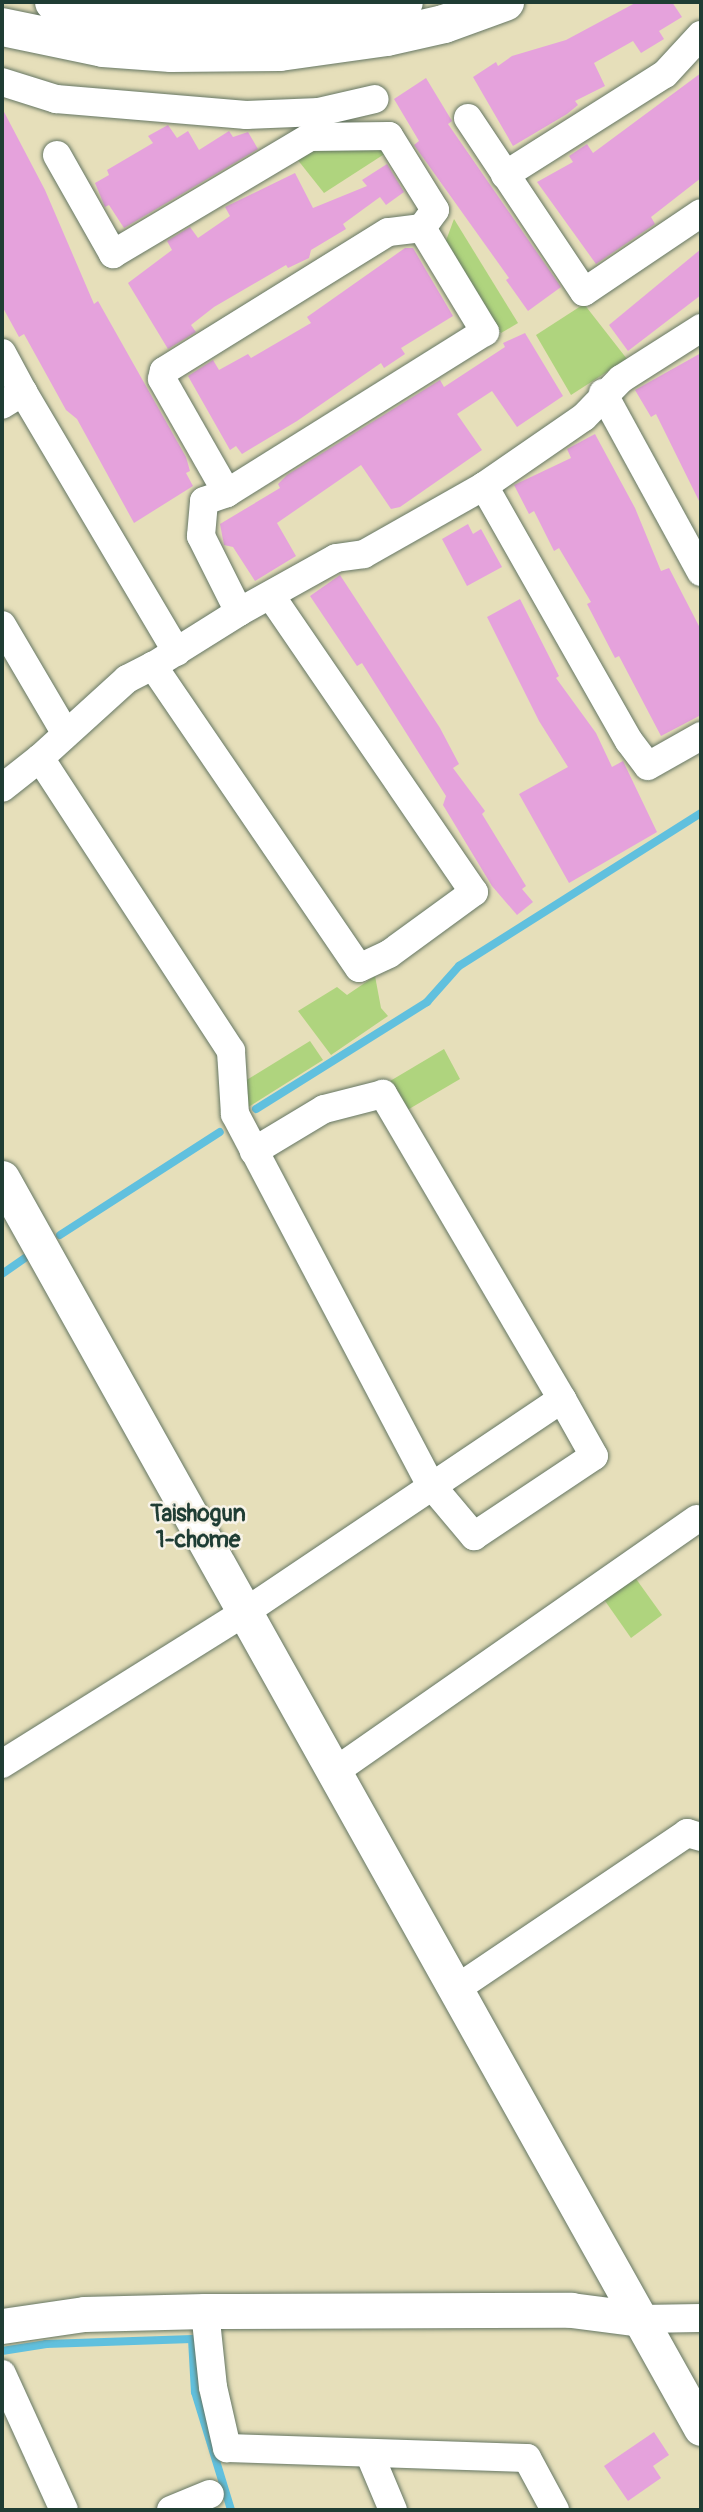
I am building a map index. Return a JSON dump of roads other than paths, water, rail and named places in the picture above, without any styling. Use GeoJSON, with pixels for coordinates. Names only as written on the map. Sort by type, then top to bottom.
{"type":"FeatureCollection","features":[{"type":"Feature","properties":{"kind":"main road"},"geometry":{"type":"LineString","coordinates":[[54,2],[139,18],[196,23],[310,17],[404,2]]}},
{"type":"Feature","properties":{"kind":"main road"},"geometry":{"type":"LineString","coordinates":[[2,27],[103,48],[184,54],[280,52],[387,37],[444,24],[505,2]]}},
{"type":"Feature","properties":{"kind":"street"},"geometry":{"type":"LineString","coordinates":[[505,175],[665,74],[701,35]]}},
{"type":"Feature","properties":{"kind":"street"},"geometry":{"type":"LineString","coordinates":[[2,82],[56,99],[246,115],[319,112],[375,99]]}},
{"type":"Feature","properties":{"kind":"street"},"geometry":{"type":"LineString","coordinates":[[468,118],[584,292],[701,213]]}},
{"type":"Feature","properties":{"kind":"street"},"geometry":{"type":"LineString","coordinates":[[57,155],[113,254],[310,137],[389,136],[435,210],[422,228],[388,232],[164,371],[162,379],[228,492]]}},
{"type":"Feature","properties":{"kind":"street"},"geometry":{"type":"LineString","coordinates":[[239,612],[201,536],[204,501],[228,492],[485,332],[422,228]]}},
{"type":"Feature","properties":{"kind":"street"},"geometry":{"type":"LineString","coordinates":[[2,788],[40,758],[127,679],[336,558],[364,554],[484,486],[584,417],[603,393],[701,328]]}},
{"type":"Feature","properties":{"kind":"street"},"geometry":{"type":"LineString","coordinates":[[2,354],[13,398],[165,659],[359,968],[389,954],[474,892],[271,596]]}},
{"type":"Feature","properties":{"kind":"street"},"geometry":{"type":"LineString","coordinates":[[603,393],[701,572]]}},
{"type":"Feature","properties":{"kind":"street"},"geometry":{"type":"LineString","coordinates":[[484,486],[629,741],[648,766],[701,736]]}},
{"type":"Feature","properties":{"kind":"street"},"geometry":{"type":"LineString","coordinates":[[2,625],[66,734]]}},
{"type":"Feature","properties":{"kind":"street"},"geometry":{"type":"LineString","coordinates":[[40,758],[231,1051],[235,1114],[254,1151],[431,1485],[474,1536],[594,1456],[383,1094],[324,1110],[254,1151]]}},
{"type":"Feature","properties":{"kind":"street"},"geometry":{"type":"LineString","coordinates":[[2,1178],[701,2428]]}},
{"type":"Feature","properties":{"kind":"street"},"geometry":{"type":"LineString","coordinates":[[2,1765],[245,1612],[562,1399]]}},
{"type":"Feature","properties":{"kind":"street"},"geometry":{"type":"LineString","coordinates":[[334,1772],[697,1519]]}},
{"type":"Feature","properties":{"kind":"street"},"geometry":{"type":"LineString","coordinates":[[456,1989],[687,1833],[701,1837]]}},
{"type":"Feature","properties":{"kind":"street"},"geometry":{"type":"LineString","coordinates":[[2,2326],[83,2314],[205,2311],[571,2310],[640,2319],[701,2318]]}},
{"type":"Feature","properties":{"kind":"street"},"geometry":{"type":"LineString","coordinates":[[205,2311],[213,2386],[227,2448],[527,2458],[555,2510]]}},
{"type":"Feature","properties":{"kind":"street"},"geometry":{"type":"LineString","coordinates":[[2,2374],[64,2510]]}},
{"type":"Feature","properties":{"kind":"street"},"geometry":{"type":"LineString","coordinates":[[369,2453],[393,2510]]}},
{"type":"Feature","properties":{"kind":"street"},"geometry":{"type":"LineString","coordinates":[[171,2510],[210,2494]]}},
{"type":"Feature","properties":{"kind":"waterway"},"geometry":{"type":"LineString","coordinates":[[256,1109],[427,1002],[459,966],[701,813]]}},
{"type":"Feature","properties":{"kind":"waterway"},"geometry":{"type":"LineString","coordinates":[[60,1235],[220,1132]]}},
{"type":"Feature","properties":{"kind":"waterway"},"geometry":{"type":"LineString","coordinates":[[2,1274],[25,1258]]}},
{"type":"Feature","properties":{"kind":"waterway"},"geometry":{"type":"LineString","coordinates":[[2,2351],[46,2344],[192,2339],[195,2392],[231,2510]]}},
{"type":"Feature","properties":{"kind":"district","name":"Taishogun 1-chome"},"geometry":{"type":"Point","coordinates":[198,1527]}}]}
